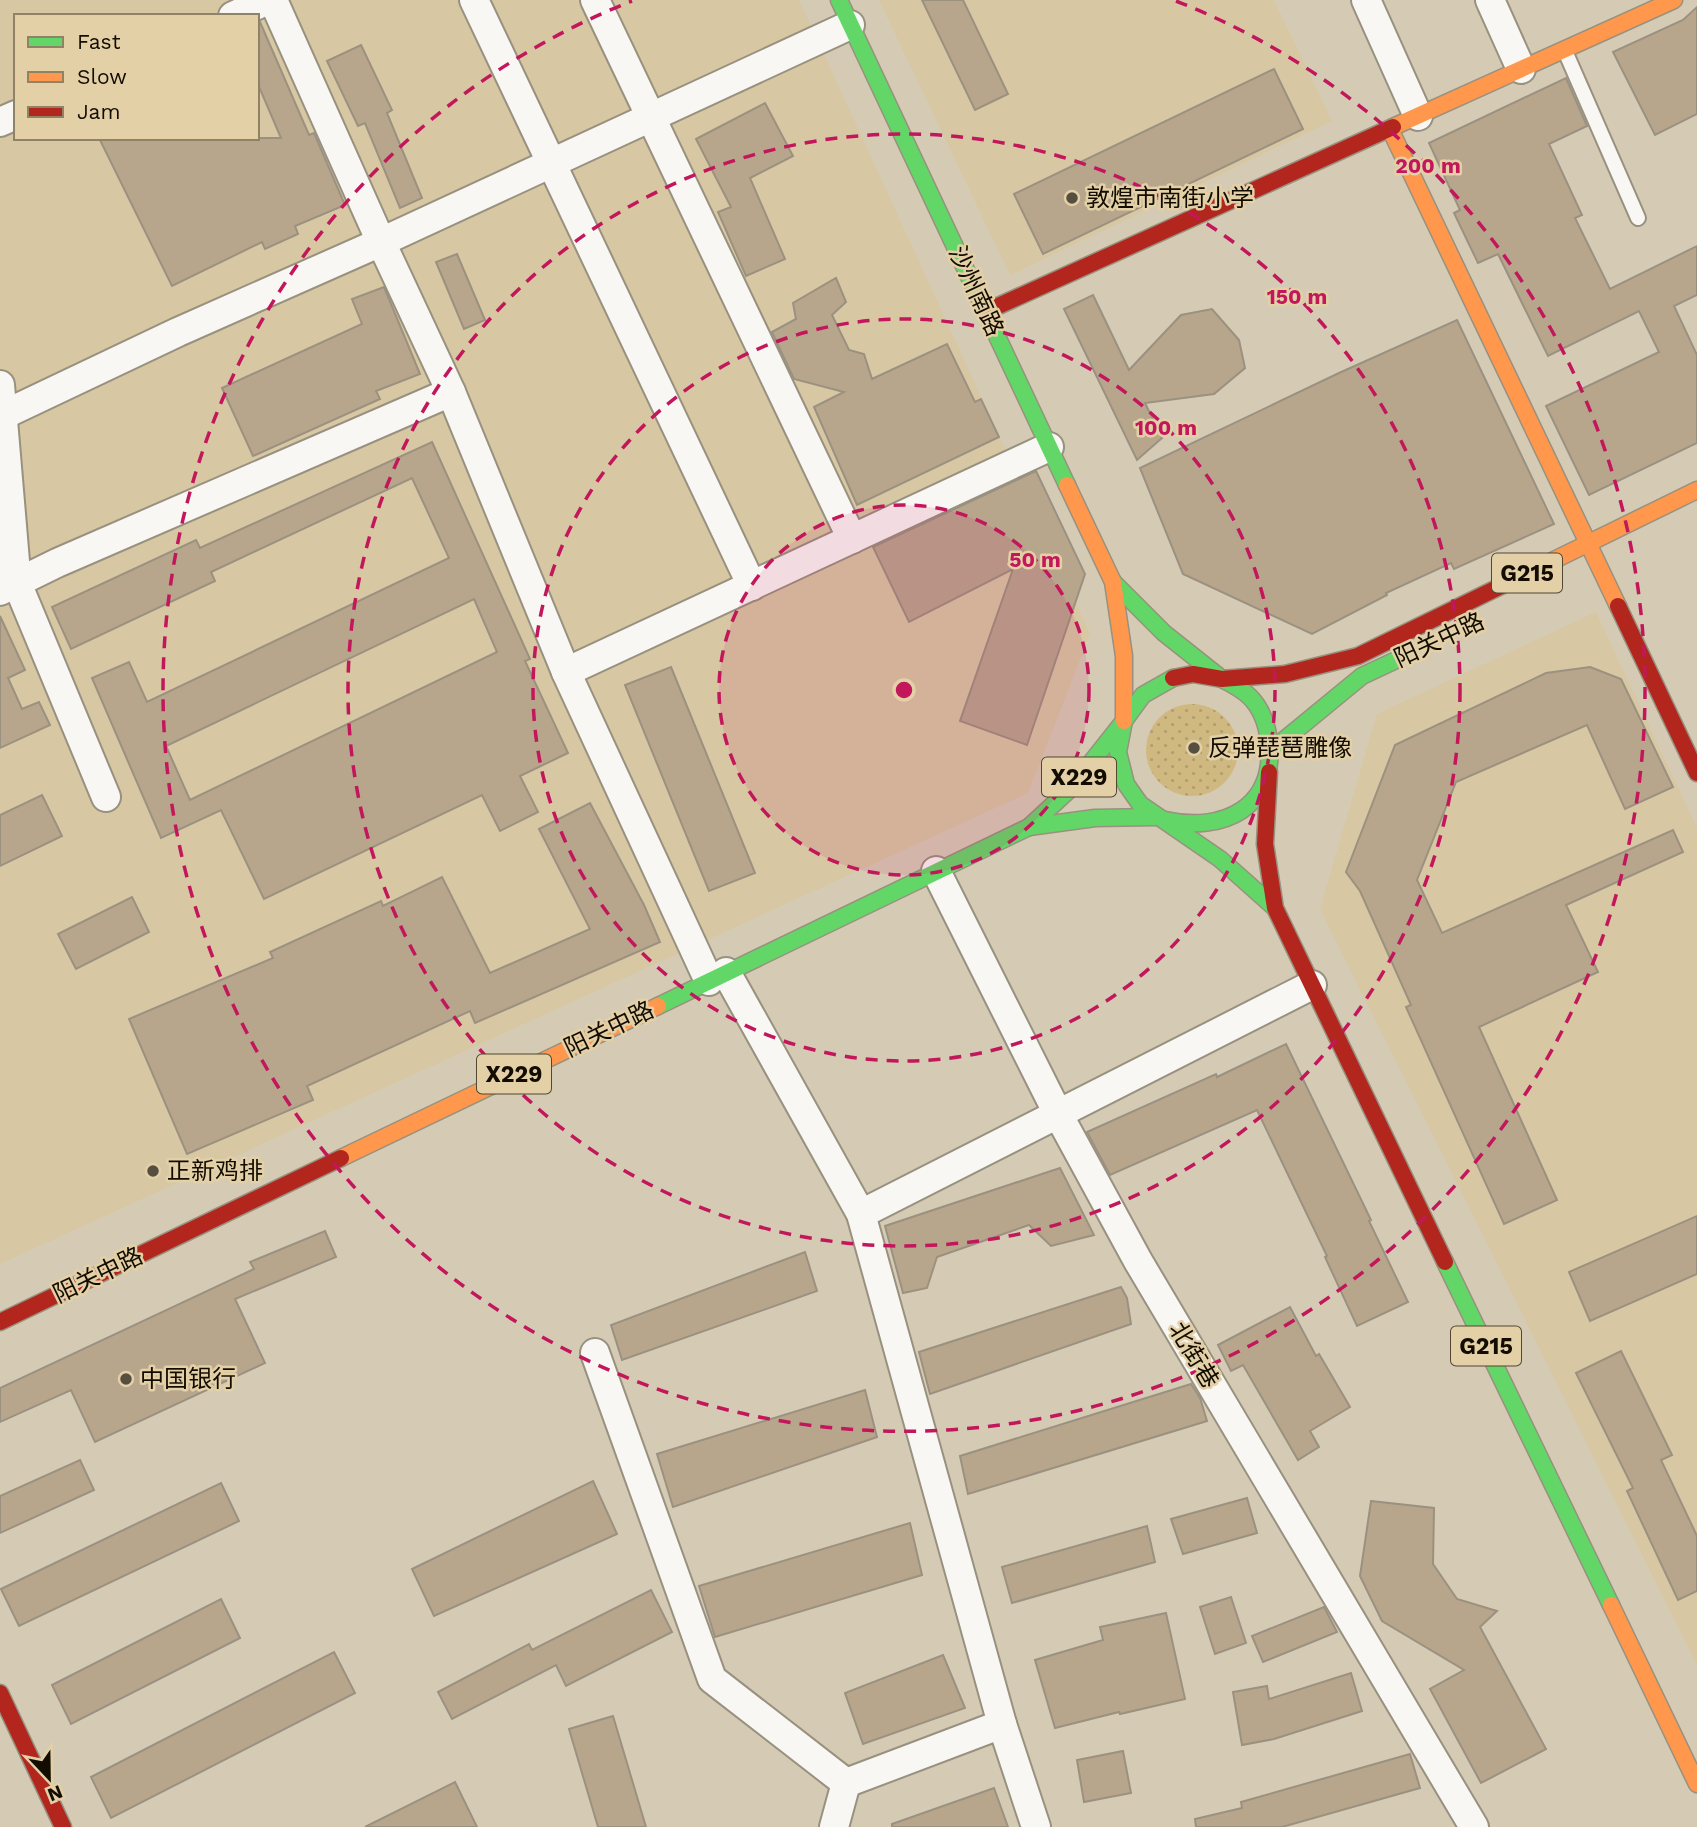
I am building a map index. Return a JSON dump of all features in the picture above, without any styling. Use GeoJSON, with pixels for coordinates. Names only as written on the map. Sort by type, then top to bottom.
{"type":"FeatureCollection","features":[{"type":"Feature","properties":{"kind":"main road"},"geometry":{"type":"LineString","coordinates":[[985,312],[1564,49],[1618,11],[1674,0]]}},
{"type":"Feature","properties":{"kind":"main road","name":"沙州南路"},"geometry":{"type":"LineString","coordinates":[[844,13],[1113,582]]}},
{"type":"Feature","properties":{"kind":"main road"},"geometry":{"type":"LineString","coordinates":[[1390,129],[1598,565],[1683,732],[1697,773]]}},
{"type":"Feature","properties":{"kind":"main road","name":"阳关中路"},"geometry":{"type":"LineString","coordinates":[[1222,679],[1285,674],[1358,656],[1697,490]]}},
{"type":"Feature","properties":{"kind":"main road"},"geometry":{"type":"LineString","coordinates":[[1113,582],[1164,633],[1222,679],[1249,696],[1264,717],[1272,750],[1265,844],[1275,908]]}},
{"type":"Feature","properties":{"kind":"main road"},"geometry":{"type":"LineString","coordinates":[[1113,582],[1124,656],[1125,721]]}},
{"type":"Feature","properties":{"kind":"main road","name":"阳关中路"},"geometry":{"type":"LineString","coordinates":[[1272,750],[1362,676],[1412,653]]}},
{"type":"Feature","properties":{"kind":"main road","name":"G215"},"geometry":{"type":"LineString","coordinates":[[1222,679],[1194,674],[1169,679],[1143,695],[1125,721],[1118,752],[1126,784],[1140,804],[1220,859],[1275,908],[1697,1784]]}},
{"type":"Feature","properties":{"kind":"main road","name":"X229"},"geometry":{"type":"LineString","coordinates":[[1029,827],[1070,789],[1125,721]]}},
{"type":"Feature","properties":{"kind":"main road"},"geometry":{"type":"LineString","coordinates":[[1156,817],[1183,827],[1222,822],[1250,804],[1269,772]]}},
{"type":"Feature","properties":{"kind":"main road","name":"X229"},"geometry":{"type":"LineString","coordinates":[[1029,827],[1095,818],[1156,817]]}},
{"type":"Feature","properties":{"kind":"main road","name":"阳关中路"},"geometry":{"type":"LineString","coordinates":[[0,1322],[1029,827]]}},
{"type":"Feature","properties":{"kind":"main road"},"geometry":{"type":"LineString","coordinates":[[0,1693],[63,1827]]}},
{"type":"Feature","properties":{"kind":"street"},"geometry":{"type":"LineString","coordinates":[[238,14],[270,0],[451,392],[566,672],[718,976],[861,1214],[1002,1724],[1036,1827]]}},
{"type":"Feature","properties":{"kind":"street"},"geometry":{"type":"LineString","coordinates":[[474,0],[752,586]]}},
{"type":"Feature","properties":{"kind":"street"},"geometry":{"type":"LineString","coordinates":[[595,0],[852,539]]}},
{"type":"Feature","properties":{"kind":"street"},"geometry":{"type":"LineString","coordinates":[[1366,0],[1418,116]]}},
{"type":"Feature","properties":{"kind":"street"},"geometry":{"type":"LineString","coordinates":[[1490,0],[1521,69]]}},
{"type":"Feature","properties":{"kind":"street"},"geometry":{"type":"LineString","coordinates":[[2,415],[651,117],[844,13]]}},
{"type":"Feature","properties":{"kind":"street"},"geometry":{"type":"LineString","coordinates":[[0,385],[8,587]]}},
{"type":"Feature","properties":{"kind":"street"},"geometry":{"type":"LineString","coordinates":[[8,587],[451,392]]}},
{"type":"Feature","properties":{"kind":"street"},"geometry":{"type":"LineString","coordinates":[[566,672],[1049,447]]}},
{"type":"Feature","properties":{"kind":"street"},"geometry":{"type":"LineString","coordinates":[[0,551],[8,587],[106,797]]}},
{"type":"Feature","properties":{"kind":"street","name":"北街巷"},"geometry":{"type":"LineString","coordinates":[[936,871],[1058,1114],[1138,1261],[1474,1827]]}},
{"type":"Feature","properties":{"kind":"street"},"geometry":{"type":"LineString","coordinates":[[861,1214],[1312,985]]}},
{"type":"Feature","properties":{"kind":"street"},"geometry":{"type":"LineString","coordinates":[[595,1353],[712,1679],[846,1783]]}},
{"type":"Feature","properties":{"kind":"street"},"geometry":{"type":"LineString","coordinates":[[846,1783],[1002,1724]]}},
{"type":"Feature","properties":{"kind":"street"},"geometry":{"type":"LineString","coordinates":[[834,1827],[846,1783]]}},
{"type":"Feature","properties":{"kind":"lane"},"geometry":{"type":"LineString","coordinates":[[1564,49],[1638,218]]}},
{"type":"Feature","properties":{"kind":"shaded area"},"geometry":{"type":"Polygon","coordinates":[[[0,0],[799,0],[1090,634],[1028,793],[0,1264],[0,0]]]}},
{"type":"Feature","properties":{"kind":"shaded area","name":"敦煌市南街小学"},"geometry":{"type":"Polygon","coordinates":[[[879,0],[1274,0],[1332,121],[1010,275],[879,0]]]}},
{"type":"Feature","properties":{"kind":"shaded area"},"geometry":{"type":"Polygon","coordinates":[[[1596,612],[1697,828],[1697,1665],[1320,909],[1377,714],[1596,612]]]}},
{"type":"Feature","properties":{"kind":"shaded area"},"geometry":{"type":"Polygon","coordinates":[[[1192,704],[1209,708],[1224,718],[1234,733],[1238,750],[1234,767],[1224,782],[1209,792],[1192,796],[1175,792],[1160,782],[1150,767],[1146,750],[1150,733],[1160,718],[1175,708],[1192,704]]]}},
{"type":"Feature","properties":{"kind":"building"},"geometry":{"type":"Polygon","coordinates":[[[922,0],[963,0],[1008,94],[975,110],[922,0]]]}},
{"type":"Feature","properties":{"kind":"building"},"geometry":{"type":"Polygon","coordinates":[[[1697,7],[1697,114],[1655,135],[1613,52],[1683,20],[1697,7]]]}},
{"type":"Feature","properties":{"kind":"building"},"geometry":{"type":"Polygon","coordinates":[[[259,22],[309,135],[314,133],[345,205],[295,226],[298,234],[265,249],[262,242],[172,286],[100,140],[281,138],[259,87],[259,22]]]}},
{"type":"Feature","properties":{"kind":"building"},"geometry":{"type":"Polygon","coordinates":[[[361,45],[392,110],[387,113],[422,198],[400,208],[365,123],[358,126],[327,61],[361,45]]]}},
{"type":"Feature","properties":{"kind":"building"},"geometry":{"type":"Polygon","coordinates":[[[1274,69],[1303,129],[1043,254],[1014,194],[1274,69]]]}},
{"type":"Feature","properties":{"kind":"building"},"geometry":{"type":"Polygon","coordinates":[[[1566,78],[1587,126],[1549,144],[1582,215],[1575,218],[1610,289],[1697,246],[1697,295],[1674,306],[1697,355],[1697,443],[1589,495],[1546,406],[1659,352],[1639,311],[1548,356],[1498,254],[1478,263],[1454,213],[1460,210],[1429,143],[1566,78]]]}},
{"type":"Feature","properties":{"kind":"building"},"geometry":{"type":"Polygon","coordinates":[[[765,103],[793,156],[750,178],[785,259],[746,276],[718,212],[731,207],[696,139],[765,103]]]}},
{"type":"Feature","properties":{"kind":"building"},"geometry":{"type":"Polygon","coordinates":[[[457,254],[485,320],[464,329],[436,262],[457,254]]]}},
{"type":"Feature","properties":{"kind":"building"},"geometry":{"type":"Polygon","coordinates":[[[836,278],[846,302],[832,315],[849,350],[864,354],[872,379],[947,344],[975,402],[981,399],[999,437],[857,505],[814,407],[844,392],[794,379],[772,332],[796,319],[793,303],[836,278]]]}},
{"type":"Feature","properties":{"kind":"building"},"geometry":{"type":"Polygon","coordinates":[[[384,287],[420,374],[376,391],[380,399],[253,456],[222,388],[362,324],[352,299],[384,287]]]}},
{"type":"Feature","properties":{"kind":"building"},"geometry":{"type":"Polygon","coordinates":[[[1093,295],[1129,370],[1181,315],[1212,309],[1239,340],[1245,368],[1214,394],[1145,403],[1162,438],[1137,460],[1064,309],[1093,295]]]}},
{"type":"Feature","properties":{"kind":"building"},"geometry":{"type":"Polygon","coordinates":[[[1457,320],[1554,524],[1454,569],[1451,563],[1386,593],[1387,595],[1312,634],[1183,574],[1140,468],[1457,320]]]}},
{"type":"Feature","properties":{"kind":"building"},"geometry":{"type":"Polygon","coordinates":[[[432,442],[530,659],[525,661],[568,753],[520,776],[538,812],[500,831],[482,795],[264,899],[221,810],[161,838],[92,678],[129,662],[147,702],[449,558],[412,478],[211,572],[215,581],[71,649],[52,607],[196,540],[200,548],[432,442]],[[474,599],[166,746],[190,800],[497,652],[474,599]]]}},
{"type":"Feature","properties":{"kind":"building"},"geometry":{"type":"Polygon","coordinates":[[[1036,471],[1085,574],[1027,745],[960,721],[1013,569],[909,622],[873,547],[1036,471]]]}},
{"type":"Feature","properties":{"kind":"building"},"geometry":{"type":"Polygon","coordinates":[[[0,616],[25,670],[8,678],[22,709],[39,702],[50,725],[0,748],[0,616]]]}},
{"type":"Feature","properties":{"kind":"building"},"geometry":{"type":"Polygon","coordinates":[[[671,667],[755,873],[709,891],[625,685],[671,667]]]}},
{"type":"Feature","properties":{"kind":"building"},"geometry":{"type":"Polygon","coordinates":[[[1590,667],[1621,679],[1673,787],[1625,809],[1587,725],[1456,782],[1417,880],[1442,933],[1673,830],[1683,852],[1566,905],[1598,972],[1479,1027],[1557,1200],[1504,1224],[1406,1007],[1411,1005],[1360,891],[1346,872],[1395,745],[1546,673],[1590,667]]]}},
{"type":"Feature","properties":{"kind":"building"},"geometry":{"type":"Polygon","coordinates":[[[42,795],[62,836],[0,866],[0,815],[42,795]]]}},
{"type":"Feature","properties":{"kind":"building"},"geometry":{"type":"Polygon","coordinates":[[[590,803],[644,905],[660,942],[475,1023],[470,1011],[307,1086],[313,1100],[187,1154],[129,1019],[273,958],[270,952],[381,901],[383,906],[442,877],[490,973],[590,929],[539,829],[590,803]]]}},
{"type":"Feature","properties":{"kind":"building"},"geometry":{"type":"Polygon","coordinates":[[[132,897],[149,932],[76,969],[58,934],[132,897]]]}},
{"type":"Feature","properties":{"kind":"building"},"geometry":{"type":"Polygon","coordinates":[[[1286,1044],[1408,1302],[1357,1326],[1325,1257],[1327,1256],[1257,1110],[1110,1175],[1087,1132],[1216,1074],[1217,1077],[1286,1044]]]}},
{"type":"Feature","properties":{"kind":"building"},"geometry":{"type":"Polygon","coordinates":[[[1060,1168],[1094,1235],[1051,1246],[1029,1225],[937,1257],[927,1288],[903,1293],[885,1226],[1060,1168]]]}},
{"type":"Feature","properties":{"kind":"building"},"geometry":{"type":"Polygon","coordinates":[[[1697,1216],[1697,1274],[1590,1321],[1569,1272],[1697,1216]]]}},
{"type":"Feature","properties":{"kind":"building"},"geometry":{"type":"Polygon","coordinates":[[[325,1231],[336,1257],[235,1299],[265,1363],[95,1442],[71,1390],[0,1422],[0,1388],[254,1269],[250,1262],[325,1231]]]}},
{"type":"Feature","properties":{"kind":"building"},"geometry":{"type":"Polygon","coordinates":[[[805,1252],[817,1291],[622,1360],[611,1325],[805,1252]]]}},
{"type":"Feature","properties":{"kind":"building"},"geometry":{"type":"Polygon","coordinates":[[[1121,1287],[1127,1298],[1131,1324],[930,1394],[919,1352],[1121,1287]]]}},
{"type":"Feature","properties":{"kind":"building"},"geometry":{"type":"Polygon","coordinates":[[[1290,1307],[1316,1356],[1319,1354],[1350,1407],[1310,1431],[1319,1447],[1298,1460],[1243,1365],[1231,1371],[1218,1345],[1290,1307]]]}},
{"type":"Feature","properties":{"kind":"building"},"geometry":{"type":"Polygon","coordinates":[[[1621,1351],[1672,1455],[1661,1460],[1697,1536],[1697,1591],[1678,1600],[1627,1491],[1633,1488],[1576,1373],[1621,1351]]]}},
{"type":"Feature","properties":{"kind":"building"},"geometry":{"type":"Polygon","coordinates":[[[1191,1384],[1200,1398],[1207,1421],[968,1494],[960,1456],[1191,1384]]]}},
{"type":"Feature","properties":{"kind":"building"},"geometry":{"type":"Polygon","coordinates":[[[865,1390],[877,1437],[673,1507],[657,1454],[865,1390]]]}},
{"type":"Feature","properties":{"kind":"building"},"geometry":{"type":"Polygon","coordinates":[[[80,1460],[94,1490],[0,1533],[0,1496],[80,1460]]]}},
{"type":"Feature","properties":{"kind":"building"},"geometry":{"type":"Polygon","coordinates":[[[593,1481],[617,1534],[434,1616],[412,1569],[593,1481]]]}},
{"type":"Feature","properties":{"kind":"building"},"geometry":{"type":"Polygon","coordinates":[[[221,1483],[239,1521],[19,1626],[1,1589],[221,1483]]]}},
{"type":"Feature","properties":{"kind":"building"},"geometry":{"type":"Polygon","coordinates":[[[1247,1498],[1257,1533],[1183,1554],[1171,1519],[1247,1498]]]}},
{"type":"Feature","properties":{"kind":"building"},"geometry":{"type":"Polygon","coordinates":[[[1371,1501],[1434,1508],[1433,1564],[1457,1599],[1497,1611],[1480,1627],[1546,1749],[1481,1783],[1430,1689],[1464,1670],[1382,1621],[1360,1576],[1371,1501]]]}},
{"type":"Feature","properties":{"kind":"building"},"geometry":{"type":"Polygon","coordinates":[[[910,1523],[922,1575],[715,1637],[699,1586],[910,1523]]]}},
{"type":"Feature","properties":{"kind":"building"},"geometry":{"type":"Polygon","coordinates":[[[1147,1526],[1155,1562],[1012,1603],[1002,1567],[1147,1526]]]}},
{"type":"Feature","properties":{"kind":"building"},"geometry":{"type":"Polygon","coordinates":[[[651,1590],[672,1632],[566,1686],[556,1665],[452,1719],[438,1692],[529,1644],[532,1650],[651,1590]]]}},
{"type":"Feature","properties":{"kind":"building"},"geometry":{"type":"Polygon","coordinates":[[[1231,1597],[1246,1643],[1215,1654],[1200,1607],[1231,1597]]]}},
{"type":"Feature","properties":{"kind":"building"},"geometry":{"type":"Polygon","coordinates":[[[221,1599],[240,1638],[71,1724],[52,1685],[221,1599]]]}},
{"type":"Feature","properties":{"kind":"building"},"geometry":{"type":"Polygon","coordinates":[[[1324,1607],[1337,1632],[1263,1662],[1252,1636],[1324,1607]]]}},
{"type":"Feature","properties":{"kind":"building"},"geometry":{"type":"Polygon","coordinates":[[[1166,1613],[1185,1699],[1055,1728],[1035,1660],[1103,1640],[1100,1627],[1166,1613]]]}},
{"type":"Feature","properties":{"kind":"building"},"geometry":{"type":"Polygon","coordinates":[[[334,1652],[355,1693],[111,1818],[91,1777],[334,1652]]]}},
{"type":"Feature","properties":{"kind":"building"},"geometry":{"type":"Polygon","coordinates":[[[943,1655],[965,1708],[863,1744],[845,1693],[943,1655]]]}},
{"type":"Feature","properties":{"kind":"building"},"geometry":{"type":"Polygon","coordinates":[[[1351,1673],[1362,1711],[1274,1739],[1242,1745],[1233,1692],[1267,1686],[1269,1699],[1351,1673]]]}},
{"type":"Feature","properties":{"kind":"building"},"geometry":{"type":"Polygon","coordinates":[[[613,1716],[646,1827],[598,1827],[569,1729],[613,1716]]]}},
{"type":"Feature","properties":{"kind":"building"},"geometry":{"type":"Polygon","coordinates":[[[1123,1751],[1131,1793],[1084,1802],[1077,1760],[1123,1751]]]}},
{"type":"Feature","properties":{"kind":"building"},"geometry":{"type":"Polygon","coordinates":[[[1410,1754],[1420,1788],[1282,1827],[1196,1827],[1195,1819],[1242,1808],[1241,1802],[1410,1754]]]}},
{"type":"Feature","properties":{"kind":"building"},"geometry":{"type":"Polygon","coordinates":[[[455,1782],[477,1827],[365,1827],[455,1782]]]}},
{"type":"Feature","properties":{"kind":"building"},"geometry":{"type":"Polygon","coordinates":[[[994,1788],[1008,1827],[892,1827],[892,1824],[994,1788]]]}},
{"type":"Feature","properties":{"kind":"traffic: fast"},"geometry":{"type":"LineString","coordinates":[[839,0],[1067,485]]}},
{"type":"Feature","properties":{"kind":"traffic: fast"},"geometry":{"type":"LineString","coordinates":[[1113,582],[1164,633],[1222,679]]}},
{"type":"Feature","properties":{"kind":"traffic: fast"},"geometry":{"type":"LineString","coordinates":[[1272,750],[1362,676],[1394,661]]}},
{"type":"Feature","properties":{"kind":"traffic: fast"},"geometry":{"type":"LineString","coordinates":[[1173,678],[1143,695],[1124,721],[1118,752],[1126,784],[1140,804],[1220,859],[1275,908]]}},
{"type":"Feature","properties":{"kind":"traffic: fast"},"geometry":{"type":"LineString","coordinates":[[1165,820],[1207,823],[1225,818],[1254,799],[1264,783],[1269,764],[1269,741],[1263,717],[1250,697],[1222,679]]}},
{"type":"Feature","properties":{"kind":"traffic: fast"},"geometry":{"type":"LineString","coordinates":[[658,1006],[1029,827],[1070,789],[1124,721]]}},
{"type":"Feature","properties":{"kind":"traffic: fast"},"geometry":{"type":"LineString","coordinates":[[1029,827],[1095,818],[1156,817]]}},
{"type":"Feature","properties":{"kind":"traffic: fast"},"geometry":{"type":"LineString","coordinates":[[1445,1262],[1611,1605]]}},
{"type":"Feature","properties":{"kind":"traffic: slow"},"geometry":{"type":"LineString","coordinates":[[1393,127],[1674,0]]}},
{"type":"Feature","properties":{"kind":"traffic: slow"},"geometry":{"type":"LineString","coordinates":[[1390,129],[1618,606]]}},
{"type":"Feature","properties":{"kind":"traffic: slow"},"geometry":{"type":"LineString","coordinates":[[1067,485],[1113,582],[1124,656],[1124,721]]}},
{"type":"Feature","properties":{"kind":"traffic: slow"},"geometry":{"type":"LineString","coordinates":[[1546,564],[1697,490]]}},
{"type":"Feature","properties":{"kind":"traffic: slow"},"geometry":{"type":"LineString","coordinates":[[341,1158],[658,1006]]}},
{"type":"Feature","properties":{"kind":"traffic: slow"},"geometry":{"type":"LineString","coordinates":[[1611,1605],[1697,1784]]}},
{"type":"Feature","properties":{"kind":"traffic: jam"},"geometry":{"type":"LineString","coordinates":[[985,312],[1393,127]]}},
{"type":"Feature","properties":{"kind":"traffic: jam"},"geometry":{"type":"LineString","coordinates":[[1173,678],[1193,674],[1222,679],[1285,674],[1358,656],[1546,564]]}},
{"type":"Feature","properties":{"kind":"traffic: jam"},"geometry":{"type":"LineString","coordinates":[[1618,606],[1697,773]]}},
{"type":"Feature","properties":{"kind":"traffic: jam"},"geometry":{"type":"LineString","coordinates":[[1269,772],[1265,844],[1275,908],[1445,1262]]}},
{"type":"Feature","properties":{"kind":"traffic: jam"},"geometry":{"type":"LineString","coordinates":[[0,1322],[341,1158]]}},
{"type":"Feature","properties":{"kind":"traffic: jam"},"geometry":{"type":"LineString","coordinates":[[0,1693],[63,1827]]}},
{"type":"Feature","properties":{"kind":"place","name":"敦煌市南街小学"},"geometry":{"type":"Point","coordinates":[1072,198]}},
{"type":"Feature","properties":{"kind":"place","name":"反弹琵琶雕像"},"geometry":{"type":"Point","coordinates":[1194,748]}},
{"type":"Feature","properties":{"kind":"place","name":"正新鸡排"},"geometry":{"type":"Point","coordinates":[153,1171]}},
{"type":"Feature","properties":{"kind":"place","name":"中国银行"},"geometry":{"type":"Point","coordinates":[126,1379]}}]}
